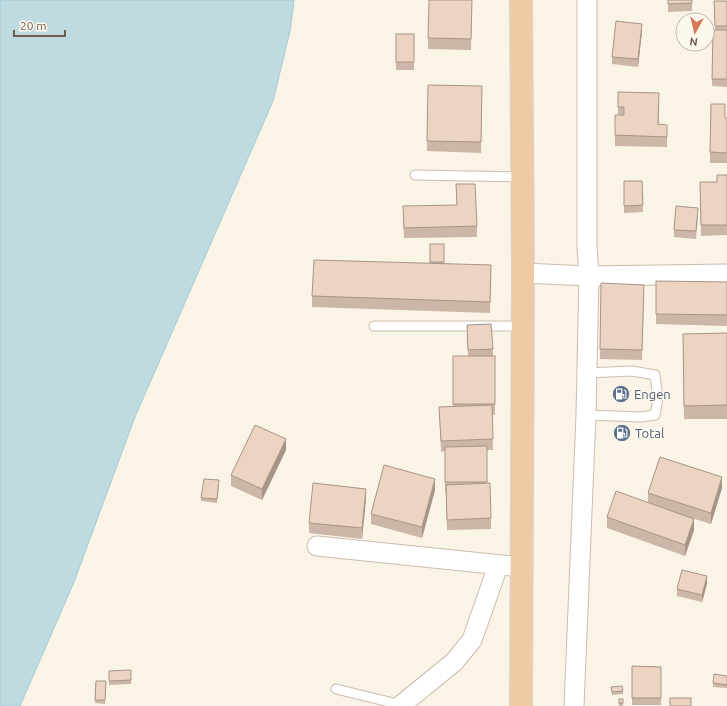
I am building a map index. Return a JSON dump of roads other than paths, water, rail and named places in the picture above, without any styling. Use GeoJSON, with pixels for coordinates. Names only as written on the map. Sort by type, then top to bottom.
{"type":"FeatureCollection","features":[{"type":"Feature","properties":{"kind":"highway"},"geometry":{"type":"LineString","coordinates":[[521,0],[523,273],[521,706]]}},
{"type":"Feature","properties":{"kind":"street"},"geometry":{"type":"LineString","coordinates":[[574,706],[586,416],[588,276],[587,0]]}},
{"type":"Feature","properties":{"kind":"street"},"geometry":{"type":"LineString","coordinates":[[523,273],[588,276],[727,274]]}},
{"type":"Feature","properties":{"kind":"street"},"geometry":{"type":"LineString","coordinates":[[317,546],[498,566],[521,567]]}},
{"type":"Feature","properties":{"kind":"street"},"geometry":{"type":"LineString","coordinates":[[404,706],[454,662],[472,640],[498,566]]}},
{"type":"Feature","properties":{"kind":"lane"},"geometry":{"type":"LineString","coordinates":[[415,175],[522,177]]}},
{"type":"Feature","properties":{"kind":"lane"},"geometry":{"type":"LineString","coordinates":[[374,326],[522,326]]}},
{"type":"Feature","properties":{"kind":"lane"},"geometry":{"type":"LineString","coordinates":[[586,373],[632,371],[655,375],[658,398],[655,415],[641,417],[586,416]]}},
{"type":"Feature","properties":{"kind":"lane"},"geometry":{"type":"LineString","coordinates":[[336,689],[404,706]]}},
{"type":"Feature","properties":{"kind":"water"},"geometry":{"type":"Polygon","coordinates":[[[0,0],[294,0],[290,31],[273,101],[135,417],[74,582],[20,706],[0,706],[0,0]]]}},
{"type":"Feature","properties":{"kind":"place","name":"Engen"},"geometry":{"type":"Point","coordinates":[621,394]}},
{"type":"Feature","properties":{"kind":"place","name":"Total"},"geometry":{"type":"Point","coordinates":[622,433]}}]}
